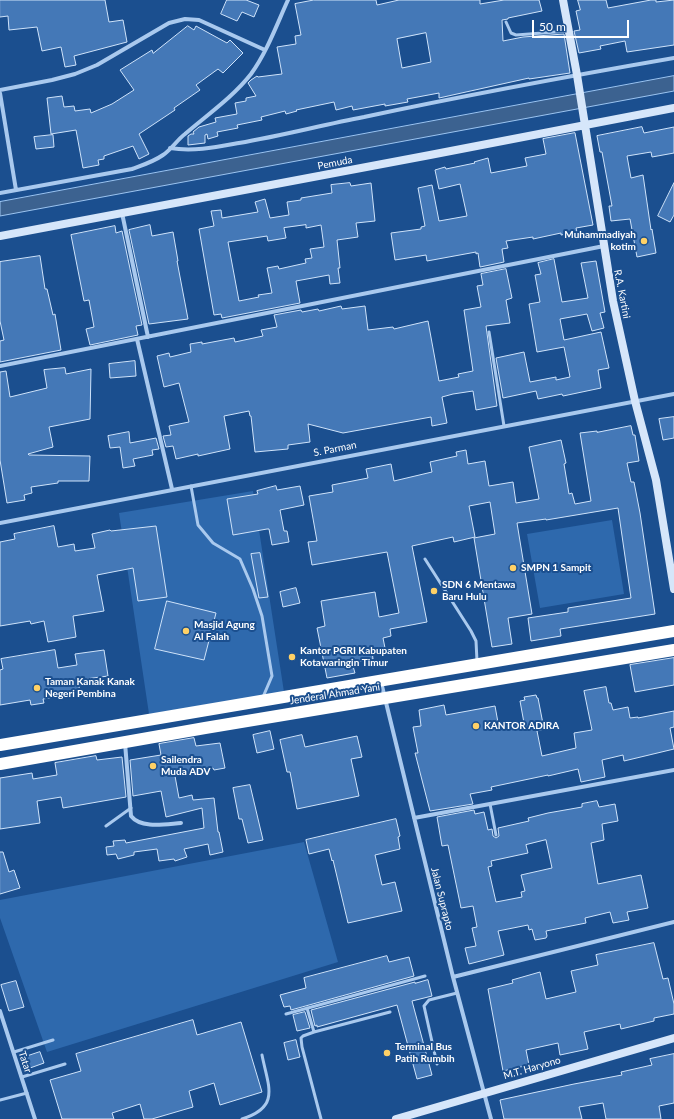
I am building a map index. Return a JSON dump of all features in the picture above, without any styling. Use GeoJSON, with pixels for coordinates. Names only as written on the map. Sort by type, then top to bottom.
{"type":"FeatureCollection","features":[{"type":"Feature","properties":{"kind":"highway","name":"Jenderal Ahmad Yani"},"geometry":{"type":"LineString","coordinates":[[0,745],[262,702],[674,631]]}},
{"type":"Feature","properties":{"kind":"highway","name":"Jenderal Ahmad Yani"},"geometry":{"type":"LineString","coordinates":[[0,764],[674,650]]}},
{"type":"Feature","properties":{"kind":"street"},"geometry":{"type":"LineString","coordinates":[[0,193],[132,169],[148,164],[164,155],[252,73],[265,50],[288,0]]}},
{"type":"Feature","properties":{"kind":"street","name":"R.A. Kartini"},"geometry":{"type":"LineString","coordinates":[[563,0],[613,301],[635,401],[656,480],[674,589]]}},
{"type":"Feature","properties":{"kind":"street"},"geometry":{"type":"LineString","coordinates":[[16,190],[0,92],[76,74],[97,65],[169,23],[185,19],[199,20],[265,50]]}},
{"type":"Feature","properties":{"kind":"street"},"geometry":{"type":"LineString","coordinates":[[170,148],[189,150],[226,146],[363,117],[674,58]]}},
{"type":"Feature","properties":{"kind":"street","name":"Pemuda"},"geometry":{"type":"LineString","coordinates":[[0,236],[674,108]]}},
{"type":"Feature","properties":{"kind":"street"},"geometry":{"type":"LineString","coordinates":[[122,213],[148,337]]}},
{"type":"Feature","properties":{"kind":"street"},"geometry":{"type":"LineString","coordinates":[[0,366],[604,246]]}},
{"type":"Feature","properties":{"kind":"street"},"geometry":{"type":"LineString","coordinates":[[137,339],[172,489]]}},
{"type":"Feature","properties":{"kind":"street","name":"S. Parman"},"geometry":{"type":"LineString","coordinates":[[0,523],[674,394]]}},
{"type":"Feature","properties":{"kind":"street","name":"Jalan Suprapto"},"geometry":{"type":"LineString","coordinates":[[381,681],[453,977],[491,1119]]}},
{"type":"Feature","properties":{"kind":"street"},"geometry":{"type":"LineString","coordinates":[[125,742],[131,816],[134,820],[157,825],[180,823]]}},
{"type":"Feature","properties":{"kind":"street"},"geometry":{"type":"LineString","coordinates":[[414,818],[674,770]]}},
{"type":"Feature","properties":{"kind":"street"},"geometry":{"type":"LineString","coordinates":[[453,977],[674,922]]}},
{"type":"Feature","properties":{"kind":"street","name":"Tatar"},"geometry":{"type":"LineString","coordinates":[[0,1011],[35,1119]]}},
{"type":"Feature","properties":{"kind":"street","name":"M.T. Haryono"},"geometry":{"type":"LineString","coordinates":[[396,1119],[674,1038]]}},
{"type":"Feature","properties":{"kind":"lane"},"geometry":{"type":"LineString","coordinates":[[506,22],[511,33],[516,35],[568,31]]}},
{"type":"Feature","properties":{"kind":"lane"},"geometry":{"type":"LineString","coordinates":[[489,332],[504,426]]}},
{"type":"Feature","properties":{"kind":"lane"},"geometry":{"type":"LineString","coordinates":[[191,486],[198,525],[213,543],[240,558],[251,583],[262,616],[272,676],[262,702]]}},
{"type":"Feature","properties":{"kind":"lane"},"geometry":{"type":"LineString","coordinates":[[425,559],[472,631],[476,642],[478,665]]}},
{"type":"Feature","properties":{"kind":"lane"},"geometry":{"type":"LineString","coordinates":[[490,804],[496,835]]}},
{"type":"Feature","properties":{"kind":"lane"},"geometry":{"type":"LineString","coordinates":[[106,826],[131,808]]}},
{"type":"Feature","properties":{"kind":"lane"},"geometry":{"type":"LineString","coordinates":[[286,1014],[425,976]]}},
{"type":"Feature","properties":{"kind":"lane"},"geometry":{"type":"LineString","coordinates":[[437,1064],[424,1006],[428,1000],[457,992]]}},
{"type":"Feature","properties":{"kind":"lane"},"geometry":{"type":"LineString","coordinates":[[307,1008],[314,1032]]}},
{"type":"Feature","properties":{"kind":"lane"},"geometry":{"type":"LineString","coordinates":[[321,1119],[301,1038],[314,1032],[390,1012]]}},
{"type":"Feature","properties":{"kind":"lane"},"geometry":{"type":"LineString","coordinates":[[14,1052],[53,1040]]}},
{"type":"Feature","properties":{"kind":"lane"},"geometry":{"type":"LineString","coordinates":[[242,1119],[249,1118],[258,1113],[266,1105],[268,1100],[268,1085],[262,1055]]}},
{"type":"Feature","properties":{"kind":"lane"},"geometry":{"type":"LineString","coordinates":[[22,1077],[65,1064]]}},
{"type":"Feature","properties":{"kind":"lane"},"geometry":{"type":"LineString","coordinates":[[0,1100],[27,1093]]}},
{"type":"Feature","properties":{"kind":"shaded area"},"geometry":{"type":"Polygon","coordinates":[[[674,76],[674,91],[0,216],[0,202],[674,76]]]}},
{"type":"Feature","properties":{"kind":"shaded area"},"geometry":{"type":"Polygon","coordinates":[[[253,491],[284,692],[149,714],[119,513],[253,491]]]}},
{"type":"Feature","properties":{"kind":"shaded area"},"geometry":{"type":"Polygon","coordinates":[[[612,520],[624,594],[540,608],[527,534],[612,520]]]}},
{"type":"Feature","properties":{"kind":"shaded area"},"geometry":{"type":"Polygon","coordinates":[[[304,842],[338,962],[47,1052],[0,918],[0,900],[304,842]]]}},
{"type":"Feature","properties":{"kind":"building"},"geometry":{"type":"Polygon","coordinates":[[[0,0],[105,0],[109,22],[123,20],[127,42],[74,56],[76,65],[65,67],[61,47],[42,51],[37,27],[9,30],[8,16],[0,17],[0,0]]]}},
{"type":"Feature","properties":{"kind":"building"},"geometry":{"type":"Polygon","coordinates":[[[227,0],[246,0],[259,5],[254,17],[242,12],[237,21],[221,14],[227,0]]]}},
{"type":"Feature","properties":{"kind":"building"},"geometry":{"type":"Polygon","coordinates":[[[314,0],[376,0],[377,5],[399,0],[480,0],[480,4],[504,0],[539,0],[542,11],[502,20],[503,41],[523,37],[564,34],[570,73],[529,78],[439,98],[439,93],[407,99],[408,102],[385,106],[385,104],[353,110],[352,106],[336,110],[334,102],[296,110],[297,111],[286,114],[285,111],[261,117],[262,120],[237,125],[238,128],[217,132],[218,136],[208,139],[207,134],[205,135],[205,143],[188,145],[188,136],[194,134],[193,132],[199,127],[216,122],[215,118],[237,114],[235,103],[246,101],[246,98],[256,96],[248,83],[251,80],[257,76],[282,74],[277,47],[296,44],[295,36],[301,35],[295,4],[314,0]],[[426,33],[397,39],[402,68],[431,62],[426,33]]]}},
{"type":"Feature","properties":{"kind":"building"},"geometry":{"type":"Polygon","coordinates":[[[578,0],[606,0],[608,8],[651,0],[656,0],[656,2],[674,0],[674,45],[627,52],[625,41],[600,46],[601,49],[579,53],[574,31],[580,30],[576,11],[580,10],[578,0]]]}},
{"type":"Feature","properties":{"kind":"building"},"geometry":{"type":"Polygon","coordinates":[[[188,26],[194,30],[196,26],[227,43],[230,40],[243,53],[223,73],[218,69],[196,85],[200,90],[174,108],[175,110],[139,134],[149,154],[139,159],[133,146],[104,156],[104,159],[98,160],[99,165],[83,168],[76,130],[51,134],[47,98],[62,96],[64,107],[74,106],[75,111],[90,109],[91,113],[112,104],[134,90],[120,70],[152,50],[153,53],[188,26]]]}},
{"type":"Feature","properties":{"kind":"building"},"geometry":{"type":"Polygon","coordinates":[[[642,127],[644,133],[674,127],[674,153],[652,157],[651,152],[627,156],[631,178],[643,175],[656,253],[637,257],[630,219],[611,221],[609,206],[612,206],[602,152],[600,152],[597,136],[642,127]]]}},
{"type":"Feature","properties":{"kind":"building"},"geometry":{"type":"Polygon","coordinates":[[[575,133],[593,225],[576,228],[577,232],[561,235],[561,233],[533,239],[533,237],[506,241],[508,248],[502,249],[504,262],[480,267],[478,253],[476,254],[476,252],[427,261],[426,255],[395,260],[391,233],[421,229],[421,227],[425,226],[418,188],[432,185],[439,221],[467,216],[460,184],[439,189],[435,170],[445,167],[446,169],[475,163],[474,162],[488,158],[491,173],[527,166],[525,158],[546,154],[543,139],[575,133]]]}},
{"type":"Feature","properties":{"kind":"building"},"geometry":{"type":"Polygon","coordinates":[[[53,135],[54,147],[36,149],[34,137],[53,135]]]}},
{"type":"Feature","properties":{"kind":"building"},"geometry":{"type":"Polygon","coordinates":[[[350,183],[351,186],[371,183],[375,221],[356,223],[358,237],[337,240],[340,283],[330,284],[329,275],[296,281],[300,303],[222,318],[221,314],[214,315],[199,229],[214,226],[211,211],[221,210],[222,218],[258,212],[255,202],[265,199],[270,218],[289,215],[287,202],[332,193],[331,185],[350,183]],[[306,225],[284,228],[286,238],[268,241],[267,236],[228,242],[239,301],[259,297],[258,295],[272,293],[267,268],[278,266],[279,269],[306,263],[305,259],[312,258],[310,249],[324,247],[321,225],[306,228],[306,225]]]}},
{"type":"Feature","properties":{"kind":"building"},"geometry":{"type":"Polygon","coordinates":[[[674,183],[674,215],[670,222],[658,216],[674,183]]]}},
{"type":"Feature","properties":{"kind":"building"},"geometry":{"type":"Polygon","coordinates":[[[150,225],[152,236],[173,232],[188,319],[149,324],[129,230],[150,225]]]}},
{"type":"Feature","properties":{"kind":"building"},"geometry":{"type":"Polygon","coordinates":[[[115,226],[116,233],[122,231],[142,325],[136,326],[138,335],[90,345],[86,329],[94,327],[89,300],[84,301],[71,235],[115,226]]]}},
{"type":"Feature","properties":{"kind":"building"},"geometry":{"type":"Polygon","coordinates":[[[40,256],[45,289],[47,289],[53,315],[55,314],[61,350],[0,362],[0,341],[4,340],[0,321],[0,262],[40,256]]]}},
{"type":"Feature","properties":{"kind":"building"},"geometry":{"type":"Polygon","coordinates":[[[554,259],[562,302],[588,298],[581,263],[596,261],[605,312],[600,313],[604,328],[592,331],[587,314],[560,319],[564,340],[601,332],[609,368],[598,370],[601,388],[563,396],[562,394],[538,399],[536,391],[503,398],[496,358],[524,352],[530,382],[556,377],[556,380],[570,377],[564,347],[537,352],[529,304],[540,302],[535,275],[541,274],[538,263],[554,259]]]}},
{"type":"Feature","properties":{"kind":"building"},"geometry":{"type":"Polygon","coordinates":[[[506,269],[512,298],[506,300],[510,323],[486,326],[497,406],[476,410],[473,391],[453,394],[442,397],[447,423],[432,426],[431,417],[343,433],[308,424],[310,442],[288,445],[288,449],[255,452],[251,416],[249,411],[224,416],[230,449],[176,459],[173,446],[166,447],[163,436],[171,435],[169,426],[189,422],[179,383],[164,387],[157,356],[169,353],[170,357],[191,352],[190,344],[202,342],[202,344],[234,338],[235,342],[263,336],[261,330],[277,327],[274,315],[301,310],[302,312],[318,309],[319,311],[341,306],[342,309],[365,306],[368,330],[393,327],[394,329],[428,321],[439,381],[459,377],[458,374],[473,371],[464,310],[481,307],[477,286],[483,285],[481,274],[506,269]]]}},
{"type":"Feature","properties":{"kind":"building"},"geometry":{"type":"Polygon","coordinates":[[[135,361],[136,376],[110,378],[109,364],[135,361]]]}},
{"type":"Feature","properties":{"kind":"building"},"geometry":{"type":"Polygon","coordinates":[[[65,368],[66,374],[91,369],[90,419],[49,427],[53,447],[28,454],[90,456],[89,481],[58,481],[58,483],[31,487],[32,493],[24,495],[25,500],[7,503],[0,460],[0,372],[6,371],[10,397],[47,388],[44,370],[65,368]]]}},
{"type":"Feature","properties":{"kind":"building"},"geometry":{"type":"Polygon","coordinates":[[[674,417],[674,438],[663,440],[659,419],[674,417]]]}},
{"type":"Feature","properties":{"kind":"building"},"geometry":{"type":"Polygon","coordinates":[[[631,426],[633,435],[635,435],[639,461],[627,463],[631,482],[634,482],[640,513],[655,614],[560,629],[561,636],[531,641],[528,618],[568,612],[568,608],[631,598],[618,508],[546,520],[517,523],[532,614],[508,618],[512,644],[492,647],[474,538],[495,534],[490,502],[469,506],[475,537],[454,542],[453,537],[412,546],[427,622],[390,629],[391,636],[383,638],[385,648],[372,651],[373,659],[352,663],[355,673],[327,678],[317,628],[325,626],[321,601],[375,592],[379,617],[399,613],[387,552],[312,565],[308,542],[317,541],[309,496],[333,492],[332,485],[368,478],[366,469],[391,464],[394,481],[432,472],[430,462],[457,456],[456,452],[466,450],[468,464],[485,461],[489,486],[513,482],[516,503],[539,499],[529,447],[561,440],[566,463],[564,464],[569,494],[572,493],[575,504],[591,501],[580,433],[597,432],[631,426]]]}},
{"type":"Feature","properties":{"kind":"building"},"geometry":{"type":"Polygon","coordinates":[[[129,432],[130,443],[156,438],[159,449],[152,450],[153,455],[133,459],[135,466],[123,468],[120,447],[110,448],[108,436],[129,432]]]}},
{"type":"Feature","properties":{"kind":"building"},"geometry":{"type":"Polygon","coordinates":[[[276,486],[277,490],[300,486],[304,505],[280,510],[284,531],[287,531],[289,542],[272,545],[269,529],[233,535],[227,499],[258,494],[257,491],[276,486]]]}},
{"type":"Feature","properties":{"kind":"building"},"geometry":{"type":"Polygon","coordinates":[[[54,526],[58,547],[74,544],[75,551],[95,548],[92,534],[110,530],[156,526],[167,597],[138,601],[133,568],[97,575],[104,611],[73,616],[76,637],[48,642],[44,621],[31,624],[30,621],[0,626],[0,542],[15,539],[14,534],[54,526]]]}},
{"type":"Feature","properties":{"kind":"building"},"geometry":{"type":"Polygon","coordinates":[[[260,553],[268,597],[259,598],[251,554],[260,553]]]}},
{"type":"Feature","properties":{"kind":"building"},"geometry":{"type":"Polygon","coordinates":[[[296,588],[300,603],[283,607],[280,592],[296,588]]]}},
{"type":"Feature","properties":{"kind":"building","name":"Masjid Agung Al Falah"},"geometry":{"type":"Polygon","coordinates":[[[167,601],[216,613],[204,660],[155,649],[167,601]]]}},
{"type":"Feature","properties":{"kind":"building"},"geometry":{"type":"Polygon","coordinates":[[[55,650],[58,668],[77,665],[75,654],[104,650],[108,676],[78,680],[80,693],[43,699],[44,703],[31,705],[30,700],[0,705],[0,670],[3,669],[1,659],[55,650]]]}},
{"type":"Feature","properties":{"kind":"building"},"geometry":{"type":"Polygon","coordinates":[[[674,658],[674,685],[635,692],[630,665],[674,658]]]}},
{"type":"Feature","properties":{"kind":"building"},"geometry":{"type":"Polygon","coordinates":[[[606,687],[609,703],[611,703],[613,710],[628,707],[630,718],[638,718],[674,711],[674,727],[670,728],[674,749],[624,761],[623,755],[602,760],[605,777],[581,782],[578,769],[491,787],[492,790],[470,794],[473,804],[430,811],[415,753],[418,753],[413,727],[421,726],[419,710],[444,705],[446,715],[495,706],[499,728],[524,723],[520,701],[525,700],[524,697],[536,695],[538,698],[544,729],[537,731],[542,756],[576,748],[574,733],[592,730],[584,691],[606,687]]]}},
{"type":"Feature","properties":{"kind":"building"},"geometry":{"type":"Polygon","coordinates":[[[270,731],[274,749],[257,753],[253,735],[270,731]]]}},
{"type":"Feature","properties":{"kind":"building"},"geometry":{"type":"Polygon","coordinates":[[[302,735],[305,747],[357,736],[362,757],[351,759],[359,796],[297,809],[290,772],[287,772],[280,740],[302,735]]]}},
{"type":"Feature","properties":{"kind":"building"},"geometry":{"type":"Polygon","coordinates":[[[194,738],[196,746],[220,743],[225,768],[214,770],[213,768],[175,776],[179,798],[192,795],[193,800],[214,798],[218,832],[223,852],[210,855],[208,844],[184,849],[187,857],[175,861],[174,859],[159,861],[157,849],[134,852],[134,855],[118,859],[116,854],[107,855],[106,847],[114,846],[113,841],[125,840],[126,843],[204,828],[202,808],[166,817],[161,791],[133,796],[130,760],[161,755],[159,744],[194,738]]]}},
{"type":"Feature","properties":{"kind":"building"},"geometry":{"type":"Polygon","coordinates":[[[96,756],[97,760],[122,757],[126,797],[63,808],[61,797],[37,801],[40,823],[0,829],[0,778],[32,773],[33,779],[57,775],[55,763],[96,756]]]}},
{"type":"Feature","properties":{"kind":"building"},"geometry":{"type":"Polygon","coordinates":[[[250,785],[263,840],[248,843],[242,819],[239,819],[233,788],[250,785]]]}},
{"type":"Feature","properties":{"kind":"building"},"geometry":{"type":"Polygon","coordinates":[[[597,801],[599,807],[615,804],[618,821],[602,824],[604,840],[591,843],[598,884],[641,875],[648,908],[627,912],[629,920],[613,923],[610,912],[585,918],[586,923],[546,931],[546,938],[535,940],[532,929],[529,930],[528,925],[498,931],[504,955],[469,964],[465,948],[476,946],[472,928],[477,927],[473,906],[461,908],[448,845],[442,846],[437,817],[474,810],[475,814],[484,812],[488,830],[492,829],[493,836],[496,838],[499,836],[498,828],[529,821],[528,818],[548,813],[582,807],[582,804],[597,801]],[[546,840],[526,845],[528,853],[491,861],[492,866],[488,867],[496,902],[522,897],[521,892],[525,891],[521,875],[552,868],[546,840]]]}},
{"type":"Feature","properties":{"kind":"building"},"geometry":{"type":"Polygon","coordinates":[[[396,819],[400,836],[398,837],[400,849],[375,855],[382,885],[395,882],[402,911],[348,923],[329,849],[309,854],[306,840],[396,819]]]}},
{"type":"Feature","properties":{"kind":"building"},"geometry":{"type":"Polygon","coordinates":[[[0,852],[3,852],[9,872],[14,870],[20,888],[0,894],[0,852]]]}},
{"type":"Feature","properties":{"kind":"building"},"geometry":{"type":"Polygon","coordinates":[[[654,943],[663,979],[668,978],[674,1004],[674,1014],[654,1018],[654,1021],[621,1029],[620,1024],[584,1032],[588,1049],[560,1055],[558,1043],[526,1050],[529,1065],[503,1071],[488,989],[513,983],[512,980],[540,972],[546,999],[576,992],[571,971],[598,965],[596,955],[654,943]]]}},
{"type":"Feature","properties":{"kind":"building"},"geometry":{"type":"Polygon","coordinates":[[[387,956],[389,962],[409,957],[414,976],[291,1010],[290,1006],[284,1007],[280,995],[306,988],[304,978],[387,956]]]}},
{"type":"Feature","properties":{"kind":"building"},"geometry":{"type":"Polygon","coordinates":[[[428,980],[432,996],[412,1001],[432,1075],[417,1079],[397,1005],[317,1027],[317,1025],[315,1026],[311,1010],[415,982],[428,980]]]}},
{"type":"Feature","properties":{"kind":"building"},"geometry":{"type":"Polygon","coordinates":[[[16,981],[24,1007],[9,1011],[1,985],[16,981]]]}},
{"type":"Feature","properties":{"kind":"building"},"geometry":{"type":"Polygon","coordinates":[[[305,1012],[310,1028],[297,1031],[293,1015],[305,1012]]]}},
{"type":"Feature","properties":{"kind":"building"},"geometry":{"type":"Polygon","coordinates":[[[193,1020],[197,1035],[241,1022],[262,1092],[220,1105],[214,1083],[189,1091],[193,1107],[152,1119],[144,1119],[140,1104],[112,1113],[114,1119],[62,1119],[50,1080],[81,1071],[76,1054],[193,1020]]]}},
{"type":"Feature","properties":{"kind":"building"},"geometry":{"type":"Polygon","coordinates":[[[296,1040],[300,1057],[288,1060],[284,1043],[296,1040]]]}},
{"type":"Feature","properties":{"kind":"building"},"geometry":{"type":"Polygon","coordinates":[[[40,1052],[44,1063],[30,1068],[25,1057],[40,1052]]]}},
{"type":"Feature","properties":{"kind":"building"},"geometry":{"type":"Polygon","coordinates":[[[674,1054],[674,1103],[659,1106],[661,1119],[606,1119],[603,1103],[579,1107],[582,1119],[504,1119],[500,1100],[622,1075],[621,1072],[652,1065],[650,1059],[674,1054]]]}},
{"type":"Feature","properties":{"kind":"place","name":"Muhammadiyah kotim"},"geometry":{"type":"Point","coordinates":[644,241]}},
{"type":"Feature","properties":{"kind":"place","name":"SMPN 1 Sampit"},"geometry":{"type":"Point","coordinates":[513,568]}},
{"type":"Feature","properties":{"kind":"place","name":"SDN 6 Mentawa Baru Hulu"},"geometry":{"type":"Point","coordinates":[434,591]}},
{"type":"Feature","properties":{"kind":"place","name":"Masjid Agung Al Falah"},"geometry":{"type":"Point","coordinates":[186,631]}},
{"type":"Feature","properties":{"kind":"place","name":"Kantor PGRI Kabupaten Kotawaringin Timur"},"geometry":{"type":"Point","coordinates":[292,657]}},
{"type":"Feature","properties":{"kind":"place","name":"Taman Kanak Kanak Negeri Pembina"},"geometry":{"type":"Point","coordinates":[37,688]}},
{"type":"Feature","properties":{"kind":"place","name":"KANTOR ADIRA"},"geometry":{"type":"Point","coordinates":[476,726]}},
{"type":"Feature","properties":{"kind":"place","name":"Sailendra Muda ADV"},"geometry":{"type":"Point","coordinates":[153,766]}},
{"type":"Feature","properties":{"kind":"place","name":"Terminal Bus Patih Rumbih"},"geometry":{"type":"Point","coordinates":[387,1053]}}]}
